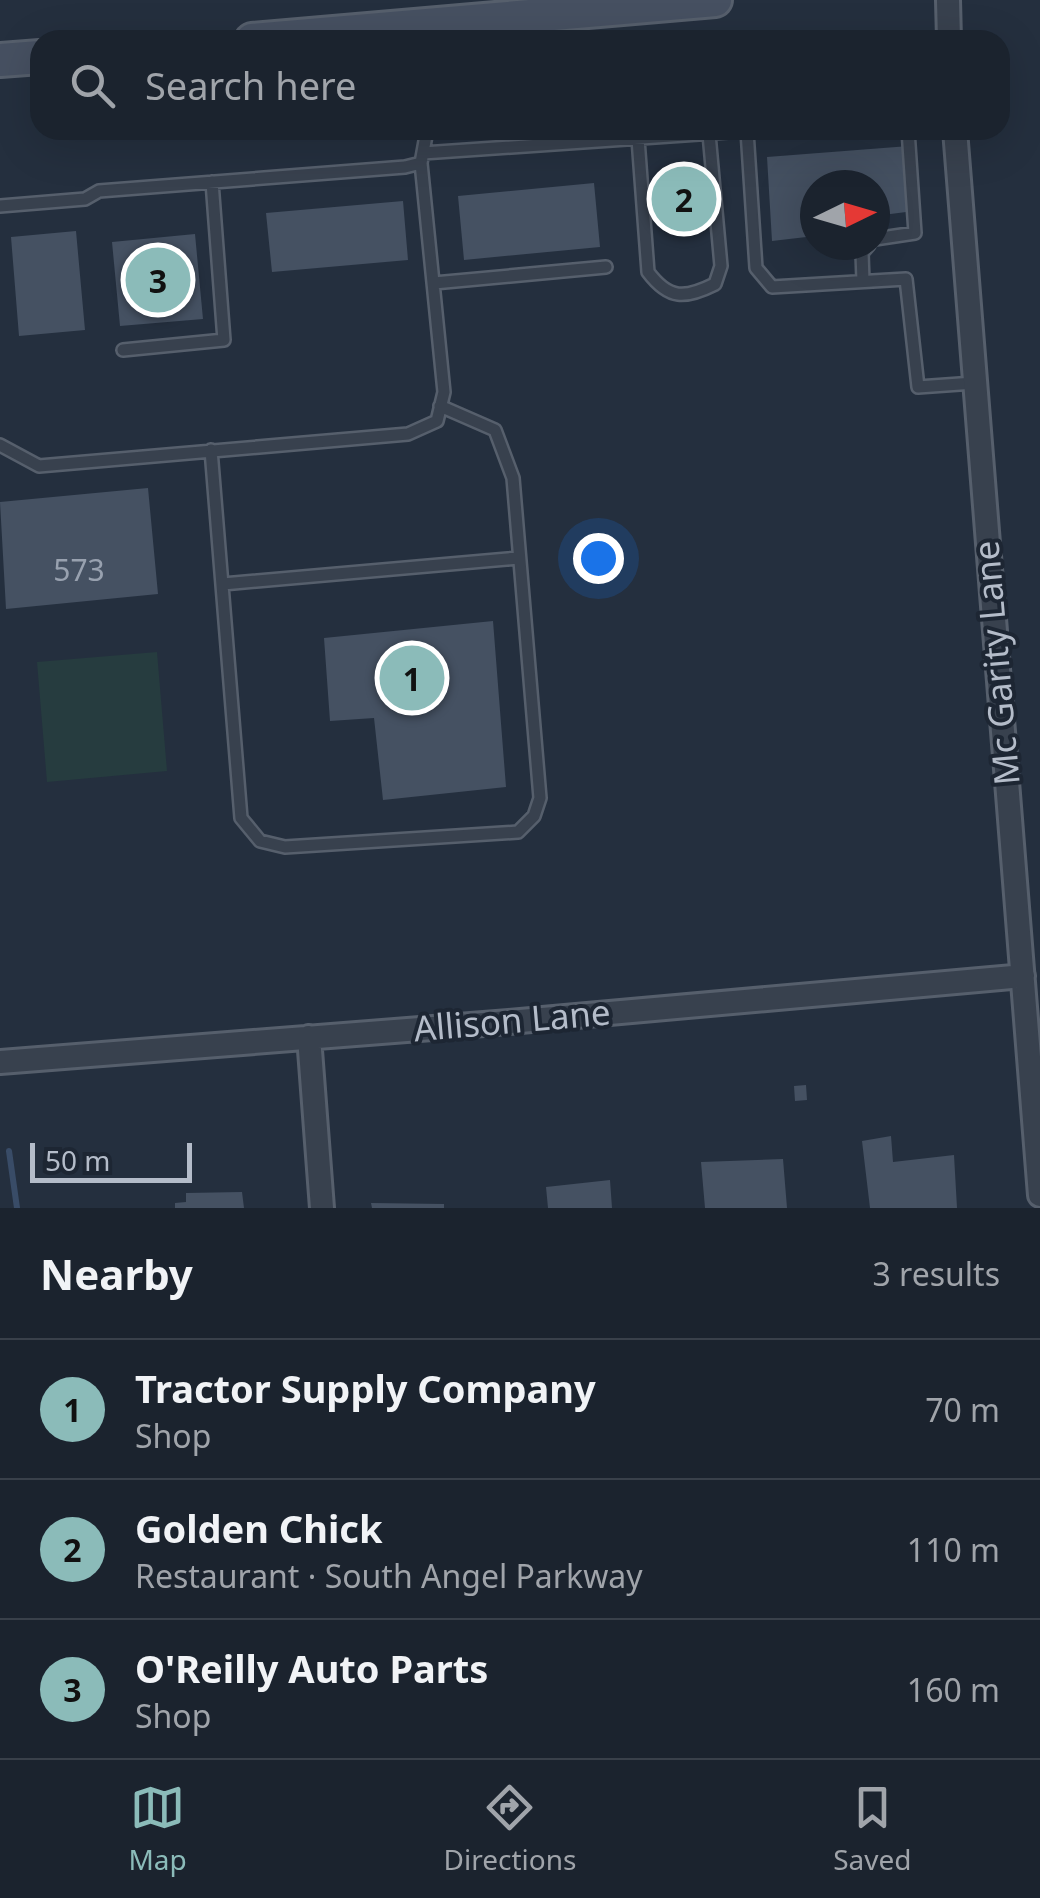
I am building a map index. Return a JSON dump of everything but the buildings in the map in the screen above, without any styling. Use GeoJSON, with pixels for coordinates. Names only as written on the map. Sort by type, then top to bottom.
{"type":"FeatureCollection","features":[{"type":"Feature","properties":{"kind":"main road"},"geometry":{"type":"LineString","coordinates":[[448,30],[715,0]]}},
{"type":"Feature","properties":{"kind":"main road"},"geometry":{"type":"LineString","coordinates":[[0,60],[30,58]]}},
{"type":"Feature","properties":{"kind":"street"},"geometry":{"type":"LineString","coordinates":[[948,0],[949,30]]}},
{"type":"Feature","properties":{"kind":"street","name":"Mc Garity Lane"},"geometry":{"type":"LineString","coordinates":[[956,140],[1040,1196]]}},
{"type":"Feature","properties":{"kind":"street","name":"Allison Lane"},"geometry":{"type":"LineString","coordinates":[[0,1062],[1023,976]]}},
{"type":"Feature","properties":{"kind":"street"},"geometry":{"type":"LineString","coordinates":[[309,1037],[322,1208]]}},
{"type":"Feature","properties":{"kind":"lane"},"geometry":{"type":"LineString","coordinates":[[0,445],[39,466],[408,434],[437,421],[444,392],[422,158],[425,140]]}},
{"type":"Feature","properties":{"kind":"lane"},"geometry":{"type":"LineString","coordinates":[[0,206],[86,199],[99,191],[406,167],[422,158],[627,140]]}},
{"type":"Feature","properties":{"kind":"lane"},"geometry":{"type":"LineString","coordinates":[[638,140],[648,272],[661,289],[678,295],[715,284],[721,266],[710,140]]}},
{"type":"Feature","properties":{"kind":"lane"},"geometry":{"type":"LineString","coordinates":[[748,140],[756,268],[772,287],[906,279],[918,388],[974,383]]}},
{"type":"Feature","properties":{"kind":"lane"},"geometry":{"type":"LineString","coordinates":[[890,237],[915,234],[909,140]]}},
{"type":"Feature","properties":{"kind":"lane"},"geometry":{"type":"LineString","coordinates":[[122,350],[224,340],[212,182]]}},
{"type":"Feature","properties":{"kind":"lane"},"geometry":{"type":"LineString","coordinates":[[862,260],[862,281]]}},
{"type":"Feature","properties":{"kind":"lane"},"geometry":{"type":"LineString","coordinates":[[434,282],[606,267]]}},
{"type":"Feature","properties":{"kind":"lane"},"geometry":{"type":"LineString","coordinates":[[212,450],[241,818],[260,841],[285,848],[518,832],[534,816],[540,798],[513,478],[495,430],[440,406]]}},
{"type":"Feature","properties":{"kind":"lane"},"geometry":{"type":"LineString","coordinates":[[223,584],[518,558]]}},
{"type":"Feature","properties":{"kind":"green space"},"geometry":{"type":"Polygon","coordinates":[[[157,652],[167,771],[47,782],[37,662],[157,652]]]}},
{"type":"Feature","properties":{"kind":"waterway"},"geometry":{"type":"LineString","coordinates":[[9,1151],[17,1208]]}},
{"type":"Feature","properties":{"kind":"place","name":"Golden Chick"},"geometry":{"type":"Point","coordinates":[684,199]}},
{"type":"Feature","properties":{"kind":"place","name":"O'Reilly Auto Parts"},"geometry":{"type":"Point","coordinates":[158,280]}},
{"type":"Feature","properties":{"kind":"place","name":"Tractor Supply Company"},"geometry":{"type":"Point","coordinates":[412,678]}}]}
